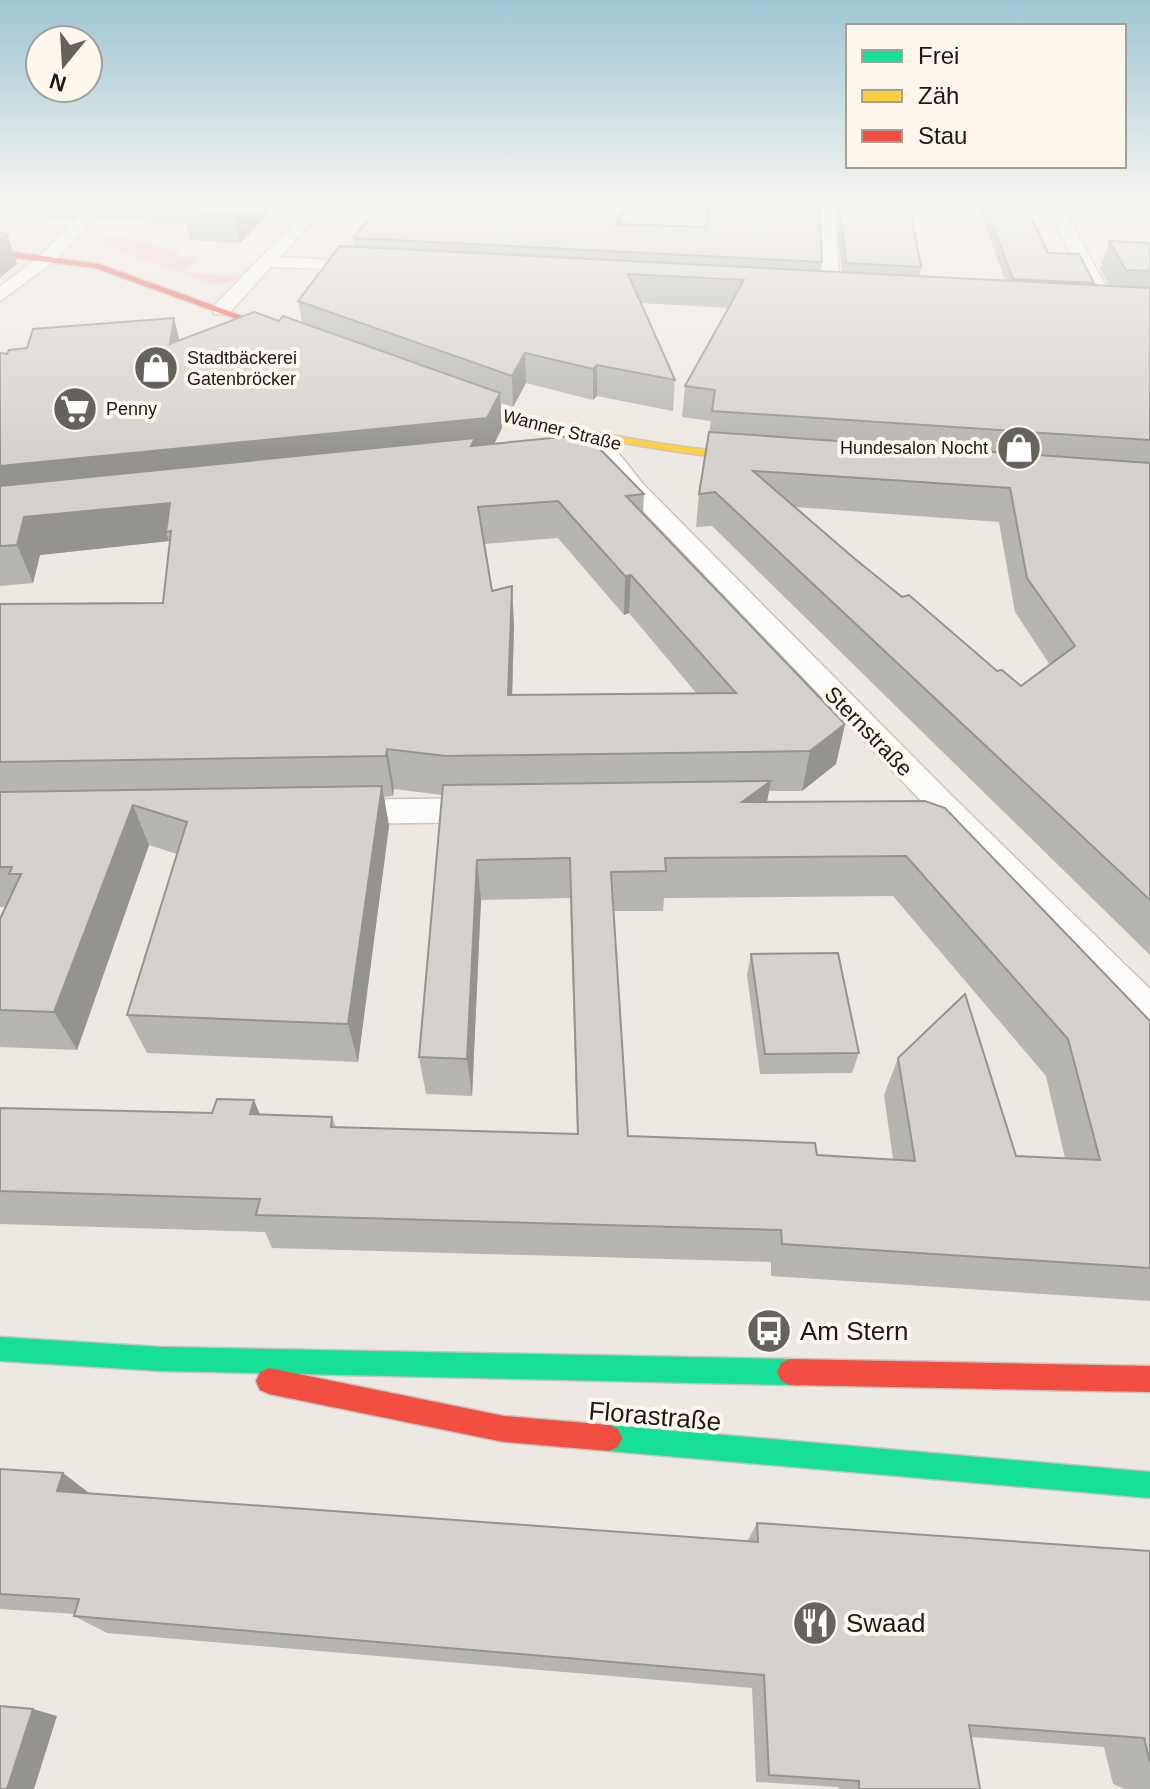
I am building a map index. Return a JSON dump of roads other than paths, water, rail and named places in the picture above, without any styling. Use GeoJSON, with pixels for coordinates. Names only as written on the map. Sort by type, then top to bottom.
{"type":"FeatureCollection","features":[{"type":"Feature","properties":{"kind":"street"},"geometry":{"type":"LineString","coordinates":[[151,285],[318,346]]}},
{"type":"Feature","properties":{"kind":"street"},"geometry":{"type":"LineString","coordinates":[[221,310],[246,285]]}},
{"type":"Feature","properties":{"kind":"street"},"geometry":{"type":"LineString","coordinates":[[810,288],[839,289],[838,285]]}},
{"type":"Feature","properties":{"kind":"street"},"geometry":{"type":"LineString","coordinates":[[1096,285],[1106,305]]}},
{"type":"Feature","properties":{"kind":"street","name":"Wanner Straße"},"geometry":{"type":"LineString","coordinates":[[429,388],[519,422],[597,441],[788,461]]}},
{"type":"Feature","properties":{"kind":"street"},"geometry":{"type":"LineString","coordinates":[[525,459],[597,441]]}},
{"type":"Feature","properties":{"kind":"street","name":"Sternstraße"},"geometry":{"type":"LineString","coordinates":[[597,441],[635,489],[939,803],[1150,1014]]}},
{"type":"Feature","properties":{"kind":"street"},"geometry":{"type":"LineString","coordinates":[[891,804],[939,803]]}},
{"type":"Feature","properties":{"kind":"street"},"geometry":{"type":"LineString","coordinates":[[302,812],[525,809]]}},
{"type":"Feature","properties":{"kind":"street","name":"Florastraße"},"geometry":{"type":"LineString","coordinates":[[0,1349],[161,1359],[1150,1379]]}},
{"type":"Feature","properties":{"kind":"street","name":"Florastraße"},"geometry":{"type":"LineString","coordinates":[[161,1359],[504,1429],[1150,1485]]}},
{"type":"Feature","properties":{"kind":"place","name":"Stadtbäckerei Gatenbröcker"},"geometry":{"type":"Point","coordinates":[156,368]}},
{"type":"Feature","properties":{"kind":"place","name":"Penny"},"geometry":{"type":"Point","coordinates":[75,409]}},
{"type":"Feature","properties":{"kind":"place","name":"Hundesalon Nocht"},"geometry":{"type":"Point","coordinates":[1019,448]}},
{"type":"Feature","properties":{"kind":"place","name":"Am Stern"},"geometry":{"type":"Point","coordinates":[769,1331]}},
{"type":"Feature","properties":{"kind":"place","name":"Swaad"},"geometry":{"type":"Point","coordinates":[815,1623]}}]}
